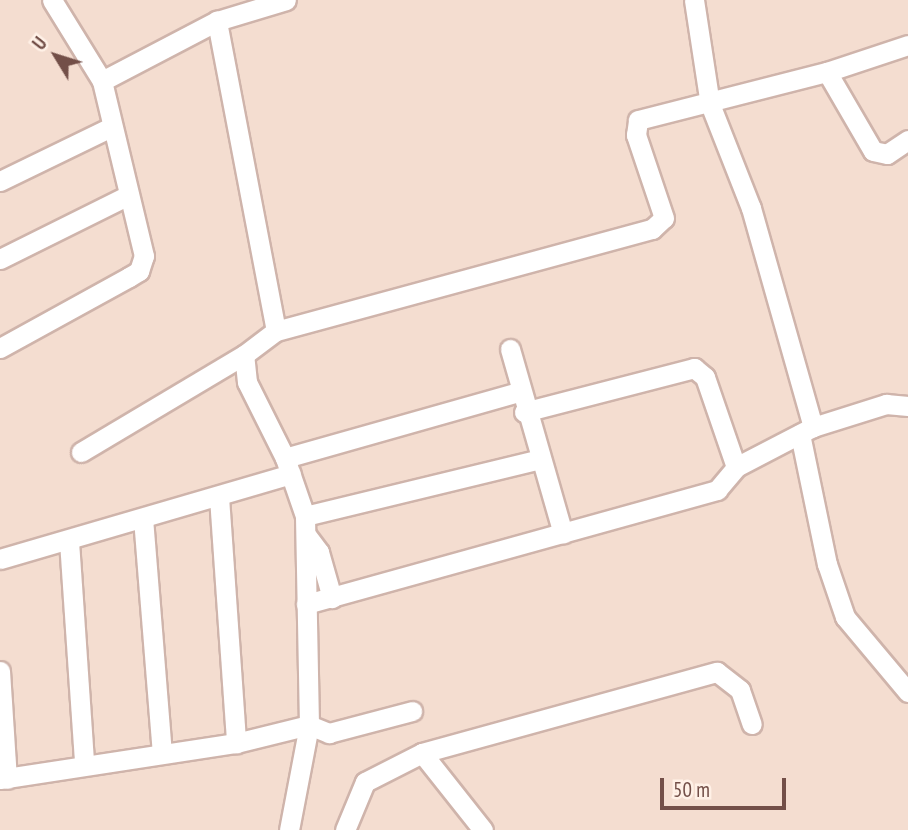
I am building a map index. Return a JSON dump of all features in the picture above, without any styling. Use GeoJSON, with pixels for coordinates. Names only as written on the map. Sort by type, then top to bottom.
{"type":"FeatureCollection","features":[{"type":"Feature","properties":{"kind":"street"},"geometry":{"type":"LineString","coordinates":[[0,348],[139,271],[144,256],[127,196],[102,81],[52,0]]}},
{"type":"Feature","properties":{"kind":"street"},"geometry":{"type":"LineString","coordinates":[[102,81],[217,21],[286,0]]}},
{"type":"Feature","properties":{"kind":"street"},"geometry":{"type":"LineString","coordinates":[[694,0],[710,104],[751,208],[806,430],[827,564],[845,617],[908,692]]}},
{"type":"Feature","properties":{"kind":"street"},"geometry":{"type":"LineString","coordinates":[[217,21],[276,331]]}},
{"type":"Feature","properties":{"kind":"street"},"geometry":{"type":"LineString","coordinates":[[81,452],[244,355],[276,331],[652,229],[664,218],[635,127],[643,117],[710,104],[907,47]]}},
{"type":"Feature","properties":{"kind":"street"},"geometry":{"type":"LineString","coordinates":[[827,72],[873,151],[887,154],[908,139]]}},
{"type":"Feature","properties":{"kind":"street"},"geometry":{"type":"LineString","coordinates":[[0,181],[111,127]]}},
{"type":"Feature","properties":{"kind":"street"},"geometry":{"type":"LineString","coordinates":[[0,259],[127,196]]}},
{"type":"Feature","properties":{"kind":"street"},"geometry":{"type":"LineString","coordinates":[[510,349],[537,460],[563,534]]}},
{"type":"Feature","properties":{"kind":"street"},"geometry":{"type":"LineString","coordinates":[[244,355],[252,397],[288,466],[306,526],[319,552],[332,598]]}},
{"type":"Feature","properties":{"kind":"street"},"geometry":{"type":"LineString","coordinates":[[524,412],[694,368],[705,377],[736,467]]}},
{"type":"Feature","properties":{"kind":"street"},"geometry":{"type":"LineString","coordinates":[[0,559],[219,497],[288,466],[519,392]]}},
{"type":"Feature","properties":{"kind":"street"},"geometry":{"type":"LineString","coordinates":[[306,604],[717,490],[736,467],[806,430],[886,404],[908,406]]}},
{"type":"Feature","properties":{"kind":"street"},"geometry":{"type":"LineString","coordinates":[[306,526],[537,460]]}},
{"type":"Feature","properties":{"kind":"street"},"geometry":{"type":"LineString","coordinates":[[219,497],[236,743]]}},
{"type":"Feature","properties":{"kind":"street"},"geometry":{"type":"LineString","coordinates":[[143,518],[162,752]]}},
{"type":"Feature","properties":{"kind":"street"},"geometry":{"type":"LineString","coordinates":[[289,830],[309,724],[306,526]]}},
{"type":"Feature","properties":{"kind":"street"},"geometry":{"type":"LineString","coordinates":[[69,541],[84,764]]}},
{"type":"Feature","properties":{"kind":"street"},"geometry":{"type":"LineString","coordinates":[[0,671],[3,779],[84,764],[236,743],[309,724],[329,733],[412,711]]}},
{"type":"Feature","properties":{"kind":"street"},"geometry":{"type":"LineString","coordinates":[[351,826],[365,782],[422,753],[717,672],[740,690],[752,724]]}},
{"type":"Feature","properties":{"kind":"street"},"geometry":{"type":"LineString","coordinates":[[422,753],[483,830]]}},
{"type":"Feature","properties":{"kind":"shaded area"},"geometry":{"type":"Polygon","coordinates":[[[0,0],[908,0],[908,830],[0,830],[0,0]]]}}]}
